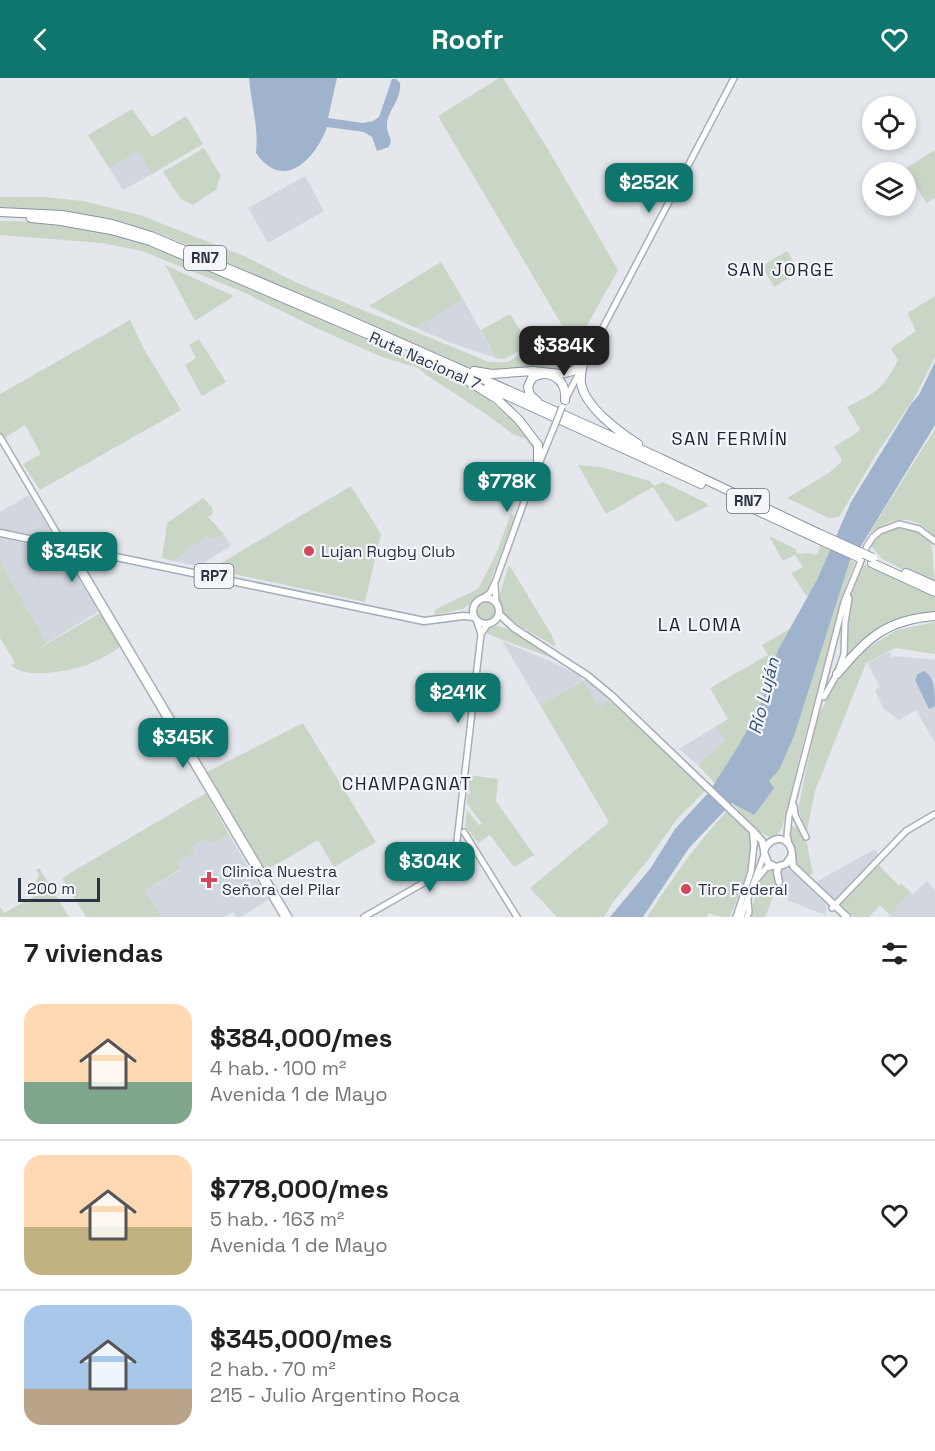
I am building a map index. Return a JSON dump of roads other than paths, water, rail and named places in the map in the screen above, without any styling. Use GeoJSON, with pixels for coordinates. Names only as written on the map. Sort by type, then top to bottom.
{"type":"FeatureCollection","features":[{"type":"Feature","properties":{"kind":"highway","name":"Ruta Nacional 7"},"geometry":{"type":"LineString","coordinates":[[0,212],[62,215],[151,236],[660,458],[819,537]]}},
{"type":"Feature","properties":{"kind":"highway","name":"Ruta Nacional 7"},"geometry":{"type":"LineString","coordinates":[[0,217],[61,220],[150,241],[454,372],[819,537],[935,586]]}},
{"type":"Feature","properties":{"kind":"highway"},"geometry":{"type":"LineString","coordinates":[[447,364],[484,374],[533,371],[560,374],[573,371],[583,364]]}},
{"type":"Feature","properties":{"kind":"highway"},"geometry":{"type":"LineString","coordinates":[[583,364],[581,386],[592,405],[616,429],[660,458]]}},
{"type":"Feature","properties":{"kind":"highway"},"geometry":{"type":"LineString","coordinates":[[454,372],[497,399],[519,420],[537,441],[538,466]]}},
{"type":"Feature","properties":{"kind":"highway"},"geometry":{"type":"LineString","coordinates":[[546,407],[529,393],[529,383],[534,376],[544,375],[561,381],[566,390],[564,404]]}},
{"type":"Feature","properties":{"kind":"highway","name":"Ruta Nacional 7"},"geometry":{"type":"LineString","coordinates":[[873,560],[935,592]]}},
{"type":"Feature","properties":{"kind":"highway"},"geometry":{"type":"LineString","coordinates":[[837,674],[869,639],[880,631],[900,623],[935,616]]}},
{"type":"Feature","properties":{"kind":"main road"},"geometry":{"type":"LineString","coordinates":[[483,598],[489,593],[496,580],[538,466],[583,364],[734,78]]}},
{"type":"Feature","properties":{"kind":"main road"},"geometry":{"type":"LineString","coordinates":[[0,437],[284,917]]}},
{"type":"Feature","properties":{"kind":"main road"},"geometry":{"type":"LineString","coordinates":[[739,913],[748,900],[764,853],[782,835],[789,816],[844,602],[867,546],[883,529],[896,524],[916,528],[935,541]]}},
{"type":"Feature","properties":{"kind":"main road","name":"RP7"},"geometry":{"type":"LineString","coordinates":[[0,533],[419,620],[453,617],[472,608],[478,600],[483,598]]}},
{"type":"Feature","properties":{"kind":"main road"},"geometry":{"type":"LineString","coordinates":[[928,536],[935,548]]}},
{"type":"Feature","properties":{"kind":"main road"},"geometry":{"type":"LineString","coordinates":[[64,546],[72,552],[289,917]]}},
{"type":"Feature","properties":{"kind":"main road"},"geometry":{"type":"LineString","coordinates":[[481,634],[499,614],[496,603],[496,580]]}},
{"type":"Feature","properties":{"kind":"main road"},"geometry":{"type":"LineString","coordinates":[[816,714],[837,674],[845,650],[844,622],[852,582]]}},
{"type":"Feature","properties":{"kind":"main road"},"geometry":{"type":"LineString","coordinates":[[483,598],[496,603]]}},
{"type":"Feature","properties":{"kind":"main road"},"geometry":{"type":"LineString","coordinates":[[472,608],[481,634],[460,817],[463,833],[517,917]]}},
{"type":"Feature","properties":{"kind":"main road","name":"RP7"},"geometry":{"type":"LineString","coordinates":[[499,614],[514,628],[588,676],[754,832],[762,841],[768,862],[792,869],[847,917]]}},
{"type":"Feature","properties":{"kind":"main road","name":"RP7"},"geometry":{"type":"LineString","coordinates":[[453,617],[514,628]]}},
{"type":"Feature","properties":{"kind":"main road"},"geometry":{"type":"LineString","coordinates":[[419,620],[428,625]]}},
{"type":"Feature","properties":{"kind":"main road"},"geometry":{"type":"LineString","coordinates":[[796,790],[794,813],[806,837]]}},
{"type":"Feature","properties":{"kind":"main road"},"geometry":{"type":"LineString","coordinates":[[834,907],[906,831],[935,814]]}},
{"type":"Feature","properties":{"kind":"main road"},"geometry":{"type":"LineString","coordinates":[[789,816],[787,835],[789,845]]}},
{"type":"Feature","properties":{"kind":"main road"},"geometry":{"type":"LineString","coordinates":[[788,826],[794,824],[801,829]]}},
{"type":"Feature","properties":{"kind":"main road"},"geometry":{"type":"LineString","coordinates":[[739,913],[752,869],[754,832]]}},
{"type":"Feature","properties":{"kind":"main road","name":"RP7"},"geometry":{"type":"LineString","coordinates":[[754,832],[784,841],[789,845],[792,864],[842,917]]}},
{"type":"Feature","properties":{"kind":"main road"},"geometry":{"type":"LineString","coordinates":[[364,917],[444,871],[455,858],[457,841],[463,833]]}},
{"type":"Feature","properties":{"kind":"main road"},"geometry":{"type":"LineString","coordinates":[[753,886],[766,868],[788,863],[792,855]]}},
{"type":"Feature","properties":{"kind":"main road"},"geometry":{"type":"LineString","coordinates":[[778,866],[779,882]]}},
{"type":"Feature","properties":{"kind":"main road"},"geometry":{"type":"LineString","coordinates":[[747,917],[748,900]]}},
{"type":"Feature","properties":{"kind":"water"},"geometry":{"type":"Polygon","coordinates":[[[249,78],[337,78],[328,118],[363,123],[379,117],[392,79],[396,79],[400,83],[400,89],[387,121],[391,141],[389,147],[377,151],[372,137],[364,132],[327,127],[315,150],[298,167],[288,171],[277,170],[267,165],[256,153],[256,125],[249,78]]]}},
{"type":"Feature","properties":{"kind":"water","name":"Río Luján"},"geometry":{"type":"Polygon","coordinates":[[[935,362],[935,425],[861,546],[851,557],[794,736],[779,770],[769,781],[774,788],[754,815],[732,803],[689,848],[643,917],[610,917],[650,869],[675,829],[709,792],[734,753],[758,712],[778,650],[818,578],[851,502],[911,404],[919,395],[935,362]]]}},
{"type":"Feature","properties":{"kind":"water"},"geometry":{"type":"Polygon","coordinates":[[[924,671],[932,681],[934,691],[935,706],[929,709],[915,680],[918,674],[924,671]]]}},
{"type":"Feature","properties":{"kind":"place","name":"Lujan Rugby Club"},"geometry":{"type":"Point","coordinates":[309,551]}},
{"type":"Feature","properties":{"kind":"place","name":"Clinica Nuestra Señora del Pilar"},"geometry":{"type":"Point","coordinates":[209,880]}},
{"type":"Feature","properties":{"kind":"place","name":"Tiro Federal"},"geometry":{"type":"Point","coordinates":[686,889]}},
{"type":"Feature","properties":{"kind":"district","name":"SAN JORGE"},"geometry":{"type":"Point","coordinates":[781,270]}},
{"type":"Feature","properties":{"kind":"district","name":"SAN FERMÍN"},"geometry":{"type":"Point","coordinates":[730,439]}},
{"type":"Feature","properties":{"kind":"district","name":"LA LOMA"},"geometry":{"type":"Point","coordinates":[700,625]}},
{"type":"Feature","properties":{"kind":"district","name":"CHAMPAGNAT"},"geometry":{"type":"Point","coordinates":[407,784]}}]}
